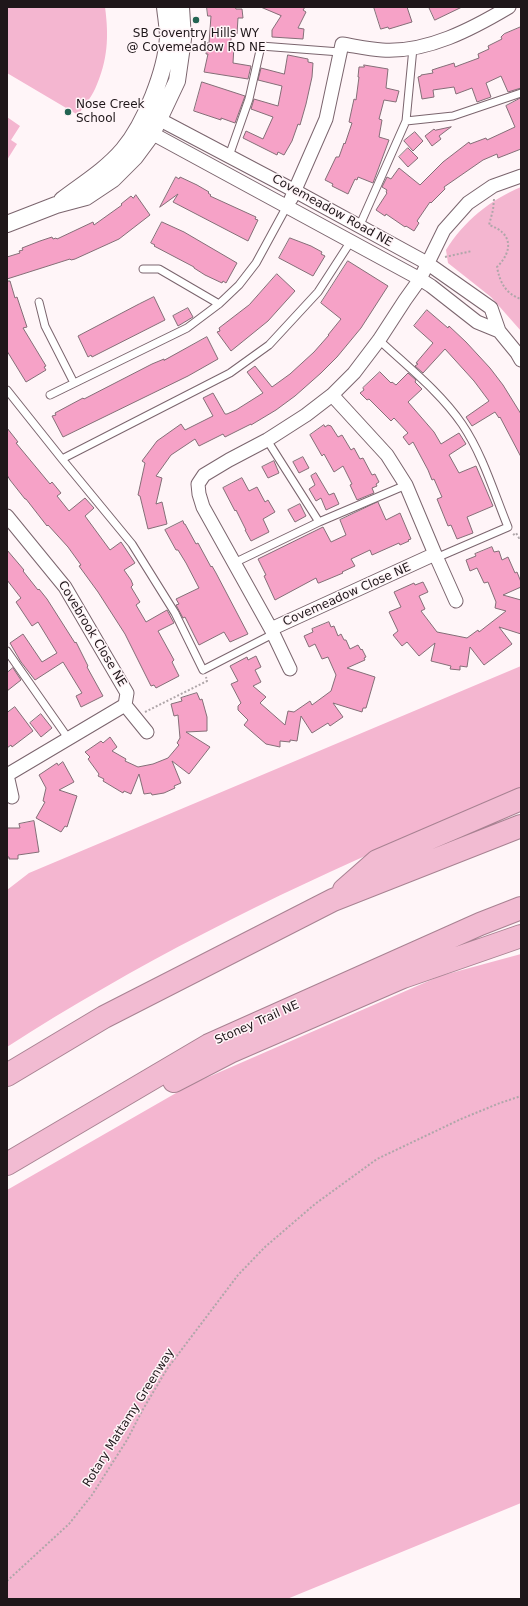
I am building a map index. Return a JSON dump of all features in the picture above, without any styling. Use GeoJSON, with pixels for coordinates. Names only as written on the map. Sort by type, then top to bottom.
{"type":"FeatureCollection","features":[{"type":"Feature","properties":{"kind":"highway"},"geometry":{"type":"LineString","coordinates":[[333,900],[377,861],[521,799]]}},
{"type":"Feature","properties":{"kind":"highway"},"geometry":{"type":"LineString","coordinates":[[7,1075],[104,1016],[333,900],[521,826]]}},
{"type":"Feature","properties":{"kind":"highway","name":"Stoney Trail NE"},"geometry":{"type":"LineString","coordinates":[[7,1164],[209,1045],[480,924],[521,908]]}},
{"type":"Feature","properties":{"kind":"highway"},"geometry":{"type":"LineString","coordinates":[[7,1169],[230,1052],[403,978],[521,936]]}},
{"type":"Feature","properties":{"kind":"street"},"geometry":{"type":"LineString","coordinates":[[7,224],[56,205],[86,197],[113,179],[135,157],[145,130],[146,112],[161,76],[168,37],[165,7]]}},
{"type":"Feature","properties":{"kind":"street"},"geometry":{"type":"LineString","coordinates":[[145,130],[160,120],[177,81],[183,39],[181,7]]}},
{"type":"Feature","properties":{"kind":"street"},"geometry":{"type":"LineString","coordinates":[[287,206],[296,191],[326,119],[342,44],[383,50],[414,48],[455,35],[509,7]]}},
{"type":"Feature","properties":{"kind":"street","name":"Covemeadow Road NE"},"geometry":{"type":"LineString","coordinates":[[146,112],[428,263],[491,308],[499,331],[520,355]]}},
{"type":"Feature","properties":{"kind":"street","name":"Covemeadow Road NE"},"geometry":{"type":"LineString","coordinates":[[145,130],[420,279],[432,286],[477,322],[499,331]]}},
{"type":"Feature","properties":{"kind":"street","name":"Covemeadow Close NE"},"geometry":{"type":"LineString","coordinates":[[436,556],[272,632],[203,507],[198,484],[204,475],[228,460],[267,440],[306,415],[332,395],[354,373],[379,340],[420,279],[444,230],[468,203],[493,186],[521,176]]}},
{"type":"Feature","properties":{"kind":"street"},"geometry":{"type":"LineString","coordinates":[[332,395],[387,454],[406,485],[456,601]]}},
{"type":"Feature","properties":{"kind":"street","name":"Covebrook Close NE"},"geometry":{"type":"LineString","coordinates":[[7,516],[65,587],[127,693],[125,705],[7,775]]}},
{"type":"Feature","properties":{"kind":"street"},"geometry":{"type":"LineString","coordinates":[[272,632],[290,668]]}},
{"type":"Feature","properties":{"kind":"street"},"geometry":{"type":"LineString","coordinates":[[125,705],[147,732]]}},
{"type":"Feature","properties":{"kind":"street"},"geometry":{"type":"LineString","coordinates":[[7,775],[12,797]]}},
{"type":"Feature","properties":{"kind":"lane"},"geometry":{"type":"LineString","coordinates":[[229,156],[249,99],[261,46],[340,52]]}},
{"type":"Feature","properties":{"kind":"lane"},"geometry":{"type":"LineString","coordinates":[[359,227],[406,122],[414,48]]}},
{"type":"Feature","properties":{"kind":"lane"},"geometry":{"type":"LineString","coordinates":[[406,122],[453,116],[521,93]]}},
{"type":"Feature","properties":{"kind":"lane"},"geometry":{"type":"LineString","coordinates":[[50,395],[187,328],[219,304],[239,285],[256,263],[287,206]]}},
{"type":"Feature","properties":{"kind":"lane"},"geometry":{"type":"LineString","coordinates":[[62,460],[230,373],[269,345],[318,292],[350,241]]}},
{"type":"Feature","properties":{"kind":"lane"},"geometry":{"type":"LineString","coordinates":[[143,269],[159,269],[219,304]]}},
{"type":"Feature","properties":{"kind":"lane"},"geometry":{"type":"LineString","coordinates":[[39,302],[45,326],[74,383]]}},
{"type":"Feature","properties":{"kind":"lane"},"geometry":{"type":"LineString","coordinates":[[379,340],[441,398],[463,425],[480,457],[508,527],[436,556]]}},
{"type":"Feature","properties":{"kind":"lane"},"geometry":{"type":"LineString","coordinates":[[7,390],[62,460],[132,544],[175,613],[204,670],[272,632]]}},
{"type":"Feature","properties":{"kind":"lane"},"geometry":{"type":"LineString","coordinates":[[267,440],[319,522]]}},
{"type":"Feature","properties":{"kind":"lane"},"geometry":{"type":"LineString","coordinates":[[234,563],[319,522],[406,485]]}},
{"type":"Feature","properties":{"kind":"lane"},"geometry":{"type":"LineString","coordinates":[[7,651],[68,738]]}},
{"type":"Feature","properties":{"kind":"path"},"geometry":{"type":"LineString","coordinates":[[494,199],[489,225],[493,226],[505,235],[509,247],[506,258],[497,268],[498,276],[510,294],[521,299]]}},
{"type":"Feature","properties":{"kind":"path"},"geometry":{"type":"LineString","coordinates":[[445,257],[472,251]]}},
{"type":"Feature","properties":{"kind":"path","name":"Rotary Mattamy Greenway"},"geometry":{"type":"LineString","coordinates":[[7,1581],[69,1524],[92,1495],[127,1440],[145,1405],[167,1369],[238,1275],[265,1247],[315,1204],[377,1159],[461,1119],[521,1096]]}},
{"type":"Feature","properties":{"kind":"shaded area"},"geometry":{"type":"Polygon","coordinates":[[[7,7],[105,7],[107,38],[103,68],[93,92],[78,115],[7,73],[7,7]]]}},
{"type":"Feature","properties":{"kind":"shaded area"},"geometry":{"type":"Polygon","coordinates":[[[7,117],[20,126],[11,140],[17,144],[7,160],[7,117]]]}},
{"type":"Feature","properties":{"kind":"shaded area"},"geometry":{"type":"Polygon","coordinates":[[[521,187],[521,331],[491,297],[448,263],[446,250],[461,230],[479,212],[499,198],[521,187]]]}},
{"type":"Feature","properties":{"kind":"shaded area"},"geometry":{"type":"Polygon","coordinates":[[[521,666],[521,789],[479,806],[306,883],[204,933],[104,988],[7,1047],[7,890],[29,873],[521,666]]]}},
{"type":"Feature","properties":{"kind":"shaded area"},"geometry":{"type":"Polygon","coordinates":[[[521,954],[521,1503],[287,1599],[7,1599],[7,1190],[190,1085],[440,976],[521,954]]]}},
{"type":"Feature","properties":{"kind":"building"},"geometry":{"type":"Polygon","coordinates":[[[207,7],[235,7],[236,9],[242,9],[243,18],[238,18],[237,34],[232,34],[230,45],[234,45],[233,63],[251,66],[248,79],[204,72],[208,54],[206,54],[207,43],[209,43],[211,16],[208,16],[207,7]]]}},
{"type":"Feature","properties":{"kind":"building"},"geometry":{"type":"Polygon","coordinates":[[[261,7],[305,7],[303,10],[306,12],[298,28],[304,29],[303,39],[272,37],[272,30],[281,16],[261,7]]]}},
{"type":"Feature","properties":{"kind":"building"},"geometry":{"type":"Polygon","coordinates":[[[374,7],[407,7],[412,22],[389,29],[388,27],[381,29],[374,7]]]}},
{"type":"Feature","properties":{"kind":"building"},"geometry":{"type":"Polygon","coordinates":[[[429,7],[462,7],[435,20],[429,7]]]}},
{"type":"Feature","properties":{"kind":"building"},"geometry":{"type":"Polygon","coordinates":[[[521,27],[521,88],[508,92],[501,76],[486,83],[491,97],[477,102],[472,88],[456,94],[454,87],[433,90],[434,97],[422,99],[418,77],[433,73],[432,70],[454,63],[455,67],[479,58],[478,54],[489,49],[488,46],[502,39],[501,37],[504,34],[521,27]]]}},
{"type":"Feature","properties":{"kind":"building"},"geometry":{"type":"Polygon","coordinates":[[[288,55],[308,59],[308,62],[313,63],[312,77],[300,125],[298,124],[292,141],[284,155],[278,152],[277,155],[243,138],[246,131],[263,139],[273,117],[251,109],[254,99],[278,106],[282,86],[258,80],[261,68],[284,74],[288,55]]]}},
{"type":"Feature","properties":{"kind":"building"},"geometry":{"type":"Polygon","coordinates":[[[364,65],[388,69],[386,88],[399,91],[396,102],[384,100],[379,119],[382,120],[379,137],[389,140],[373,183],[358,177],[357,180],[355,179],[348,194],[332,186],[333,184],[325,180],[336,157],[339,157],[344,143],[345,144],[352,123],[349,122],[354,99],[356,100],[359,67],[364,67],[364,65]]]}},
{"type":"Feature","properties":{"kind":"building"},"geometry":{"type":"Polygon","coordinates":[[[202,82],[245,96],[235,123],[194,111],[202,82]]]}},
{"type":"Feature","properties":{"kind":"building"},"geometry":{"type":"Polygon","coordinates":[[[521,98],[521,149],[498,158],[497,154],[483,160],[444,187],[445,189],[431,203],[430,202],[417,221],[419,223],[414,231],[406,226],[405,227],[386,214],[385,216],[376,210],[387,193],[387,190],[382,187],[387,177],[391,179],[399,168],[420,185],[443,162],[469,142],[470,144],[486,138],[487,140],[515,127],[506,106],[521,98]]]}},
{"type":"Feature","properties":{"kind":"building"},"geometry":{"type":"Polygon","coordinates":[[[451,127],[439,136],[441,139],[432,146],[425,136],[434,129],[451,127]]]}},
{"type":"Feature","properties":{"kind":"building"},"geometry":{"type":"Polygon","coordinates":[[[415,132],[423,141],[413,151],[404,141],[415,132]]]}},
{"type":"Feature","properties":{"kind":"building"},"geometry":{"type":"Polygon","coordinates":[[[408,148],[418,158],[408,167],[399,157],[408,148]]]}},
{"type":"Feature","properties":{"kind":"building"},"geometry":{"type":"Polygon","coordinates":[[[176,177],[179,179],[180,177],[197,185],[209,192],[208,193],[211,195],[210,196],[256,217],[255,219],[258,220],[248,241],[173,202],[178,194],[160,207],[176,177]]]}},
{"type":"Feature","properties":{"kind":"building"},"geometry":{"type":"Polygon","coordinates":[[[136,195],[150,215],[119,239],[75,259],[70,259],[7,279],[7,257],[20,253],[19,251],[23,250],[22,248],[40,241],[52,237],[53,239],[57,239],[93,222],[94,225],[122,205],[121,204],[131,196],[133,198],[136,195]]]}},
{"type":"Feature","properties":{"kind":"building"},"geometry":{"type":"Polygon","coordinates":[[[162,222],[184,232],[237,263],[226,283],[223,281],[222,283],[205,275],[194,267],[154,246],[155,245],[151,243],[162,222]]]}},
{"type":"Feature","properties":{"kind":"building"},"geometry":{"type":"Polygon","coordinates":[[[290,238],[311,246],[322,252],[321,254],[325,256],[313,276],[279,258],[290,238]]]}},
{"type":"Feature","properties":{"kind":"building"},"geometry":{"type":"Polygon","coordinates":[[[348,261],[388,286],[361,328],[337,357],[321,373],[295,396],[276,410],[251,425],[225,437],[223,434],[199,446],[195,439],[171,455],[156,476],[162,478],[156,504],[162,502],[167,524],[148,529],[140,496],[138,495],[145,463],[142,461],[157,441],[181,424],[185,430],[213,416],[203,398],[213,393],[225,414],[227,414],[263,393],[247,372],[255,366],[272,387],[290,374],[314,352],[341,319],[321,303],[348,261]]]}},
{"type":"Feature","properties":{"kind":"building"},"geometry":{"type":"Polygon","coordinates":[[[277,274],[295,291],[268,321],[231,351],[217,332],[220,331],[219,328],[249,305],[277,274]]]}},
{"type":"Feature","properties":{"kind":"building"},"geometry":{"type":"Polygon","coordinates":[[[7,281],[10,281],[15,298],[17,297],[27,327],[23,328],[46,366],[44,367],[46,370],[26,382],[7,351],[7,281]]]}},
{"type":"Feature","properties":{"kind":"building"},"geometry":{"type":"Polygon","coordinates":[[[154,297],[165,320],[92,357],[91,355],[88,357],[78,336],[154,297]]]}},
{"type":"Feature","properties":{"kind":"building"},"geometry":{"type":"Polygon","coordinates":[[[188,308],[193,317],[178,326],[173,316],[188,308]]]}},
{"type":"Feature","properties":{"kind":"building"},"geometry":{"type":"Polygon","coordinates":[[[427,310],[448,328],[449,326],[466,342],[490,368],[503,385],[521,414],[521,457],[500,417],[499,418],[495,412],[472,426],[466,417],[489,401],[474,381],[445,349],[423,373],[415,366],[433,343],[414,326],[427,310]]]}},
{"type":"Feature","properties":{"kind":"building"},"geometry":{"type":"Polygon","coordinates":[[[207,337],[218,359],[188,376],[63,437],[52,416],[56,415],[55,413],[152,364],[164,360],[207,337]]]}},
{"type":"Feature","properties":{"kind":"building"},"geometry":{"type":"Polygon","coordinates":[[[380,372],[391,383],[392,382],[396,385],[408,373],[416,380],[415,382],[422,389],[408,402],[434,432],[441,444],[459,433],[466,444],[449,455],[459,473],[476,466],[493,506],[467,517],[473,533],[457,539],[451,525],[448,526],[437,499],[442,497],[434,479],[432,480],[413,442],[409,445],[403,437],[408,433],[394,418],[391,421],[369,399],[367,400],[360,393],[364,390],[363,388],[380,372]]]}},
{"type":"Feature","properties":{"kind":"building"},"geometry":{"type":"Polygon","coordinates":[[[324,425],[325,427],[328,425],[331,426],[338,437],[342,435],[351,450],[354,448],[360,459],[363,458],[372,475],[375,474],[379,482],[376,484],[377,486],[372,488],[374,493],[357,500],[350,485],[352,484],[343,466],[334,472],[324,454],[322,456],[310,435],[324,425]]]}},
{"type":"Feature","properties":{"kind":"building"},"geometry":{"type":"Polygon","coordinates":[[[7,428],[18,442],[16,443],[50,484],[52,482],[61,493],[57,496],[69,511],[85,498],[94,508],[85,516],[110,550],[121,542],[135,563],[124,570],[131,580],[133,585],[131,587],[140,602],[136,605],[146,622],[167,610],[174,623],[158,631],[174,660],[172,662],[179,676],[156,688],[154,685],[151,686],[125,634],[79,566],[81,565],[68,547],[48,525],[47,526],[7,475],[7,428]]]}},
{"type":"Feature","properties":{"kind":"building"},"geometry":{"type":"Polygon","coordinates":[[[303,457],[309,468],[299,473],[293,462],[303,457]]]}},
{"type":"Feature","properties":{"kind":"building"},"geometry":{"type":"Polygon","coordinates":[[[274,461],[279,473],[268,478],[262,467],[274,461]]]}},
{"type":"Feature","properties":{"kind":"building"},"geometry":{"type":"Polygon","coordinates":[[[316,473],[329,495],[334,493],[339,504],[326,510],[321,498],[316,501],[309,489],[315,485],[311,476],[316,473]]]}},
{"type":"Feature","properties":{"kind":"building"},"geometry":{"type":"Polygon","coordinates":[[[242,478],[249,491],[257,487],[265,502],[268,500],[275,512],[263,519],[269,532],[251,541],[236,510],[235,511],[223,488],[242,478]]]}},
{"type":"Feature","properties":{"kind":"building"},"geometry":{"type":"Polygon","coordinates":[[[378,502],[386,520],[400,513],[411,539],[408,540],[409,541],[400,545],[399,543],[372,555],[370,550],[351,559],[355,566],[342,572],[343,573],[319,583],[316,578],[275,600],[264,576],[266,575],[258,559],[323,527],[331,542],[346,535],[340,520],[378,502]]]}},
{"type":"Feature","properties":{"kind":"building"},"geometry":{"type":"Polygon","coordinates":[[[300,504],[306,516],[295,522],[288,510],[300,504]]]}},
{"type":"Feature","properties":{"kind":"building"},"geometry":{"type":"Polygon","coordinates":[[[183,521],[196,544],[198,543],[211,567],[212,566],[248,634],[230,642],[224,632],[199,645],[185,617],[183,618],[176,605],[179,604],[176,599],[199,588],[186,563],[178,550],[176,550],[165,530],[183,521]]]}},
{"type":"Feature","properties":{"kind":"building"},"geometry":{"type":"Polygon","coordinates":[[[492,547],[494,552],[499,551],[502,560],[508,557],[521,582],[521,587],[503,595],[521,600],[521,634],[499,627],[512,644],[484,665],[470,647],[467,667],[460,666],[460,670],[450,669],[451,666],[431,661],[435,643],[419,656],[407,642],[402,646],[393,635],[398,631],[389,612],[401,607],[394,592],[414,583],[415,585],[423,582],[428,592],[419,596],[425,609],[421,611],[437,632],[467,638],[478,630],[479,632],[506,611],[495,608],[496,602],[488,582],[484,583],[477,568],[470,571],[466,560],[476,556],[475,554],[492,547]]]}},
{"type":"Feature","properties":{"kind":"building"},"geometry":{"type":"Polygon","coordinates":[[[7,550],[38,590],[39,589],[47,599],[75,643],[76,642],[88,666],[87,667],[103,696],[81,707],[76,696],[82,693],[63,662],[35,680],[21,662],[10,643],[23,634],[42,662],[57,653],[38,622],[32,626],[16,602],[21,598],[7,580],[7,550]]]}},
{"type":"Feature","properties":{"kind":"building"},"geometry":{"type":"Polygon","coordinates":[[[329,622],[331,627],[334,626],[338,636],[341,634],[344,640],[346,640],[350,649],[358,645],[366,657],[364,658],[365,660],[347,668],[375,677],[366,708],[363,708],[362,712],[333,703],[343,717],[330,726],[328,723],[312,733],[301,716],[297,741],[280,741],[280,747],[266,744],[244,725],[248,720],[238,710],[238,706],[241,703],[231,684],[238,681],[230,666],[247,657],[248,660],[256,656],[261,667],[255,670],[261,682],[253,686],[266,697],[260,703],[285,725],[288,711],[294,712],[310,701],[312,705],[331,691],[336,675],[328,657],[322,659],[315,644],[309,647],[304,636],[313,632],[312,629],[329,622]]]}},
{"type":"Feature","properties":{"kind":"building"},"geometry":{"type":"Polygon","coordinates":[[[13,668],[21,680],[7,691],[7,673],[13,668]]]}},
{"type":"Feature","properties":{"kind":"building"},"geometry":{"type":"Polygon","coordinates":[[[197,693],[200,700],[202,699],[207,717],[207,731],[186,732],[210,747],[189,774],[172,761],[181,783],[174,786],[175,788],[164,793],[152,795],[151,793],[144,794],[139,774],[131,794],[124,791],[123,793],[103,781],[104,779],[98,776],[99,774],[88,759],[90,757],[85,752],[101,741],[103,743],[110,737],[117,747],[112,751],[126,759],[125,761],[138,767],[153,764],[168,758],[179,745],[177,743],[180,738],[178,715],[174,716],[171,704],[182,701],[181,698],[197,693]]]}},
{"type":"Feature","properties":{"kind":"building"},"geometry":{"type":"Polygon","coordinates":[[[15,707],[33,731],[12,747],[11,745],[7,748],[7,713],[15,707]]]}},
{"type":"Feature","properties":{"kind":"building"},"geometry":{"type":"Polygon","coordinates":[[[41,714],[52,728],[41,737],[30,723],[41,714]]]}},
{"type":"Feature","properties":{"kind":"building"},"geometry":{"type":"Polygon","coordinates":[[[63,762],[74,782],[59,790],[77,796],[67,827],[65,826],[61,832],[36,818],[45,802],[43,801],[46,788],[39,775],[57,763],[58,765],[63,762]]]}},
{"type":"Feature","properties":{"kind":"building"},"geometry":{"type":"Polygon","coordinates":[[[34,821],[39,852],[18,855],[18,859],[9,859],[9,857],[7,857],[7,828],[20,828],[19,824],[34,821]]]}},
{"type":"Feature","properties":{"kind":"place","name":"SB Coventry Hills WY @ Covemeadow RD NE"},"geometry":{"type":"Point","coordinates":[196,20]}},
{"type":"Feature","properties":{"kind":"place","name":"Nose Creek School"},"geometry":{"type":"Point","coordinates":[68,112]}}]}
